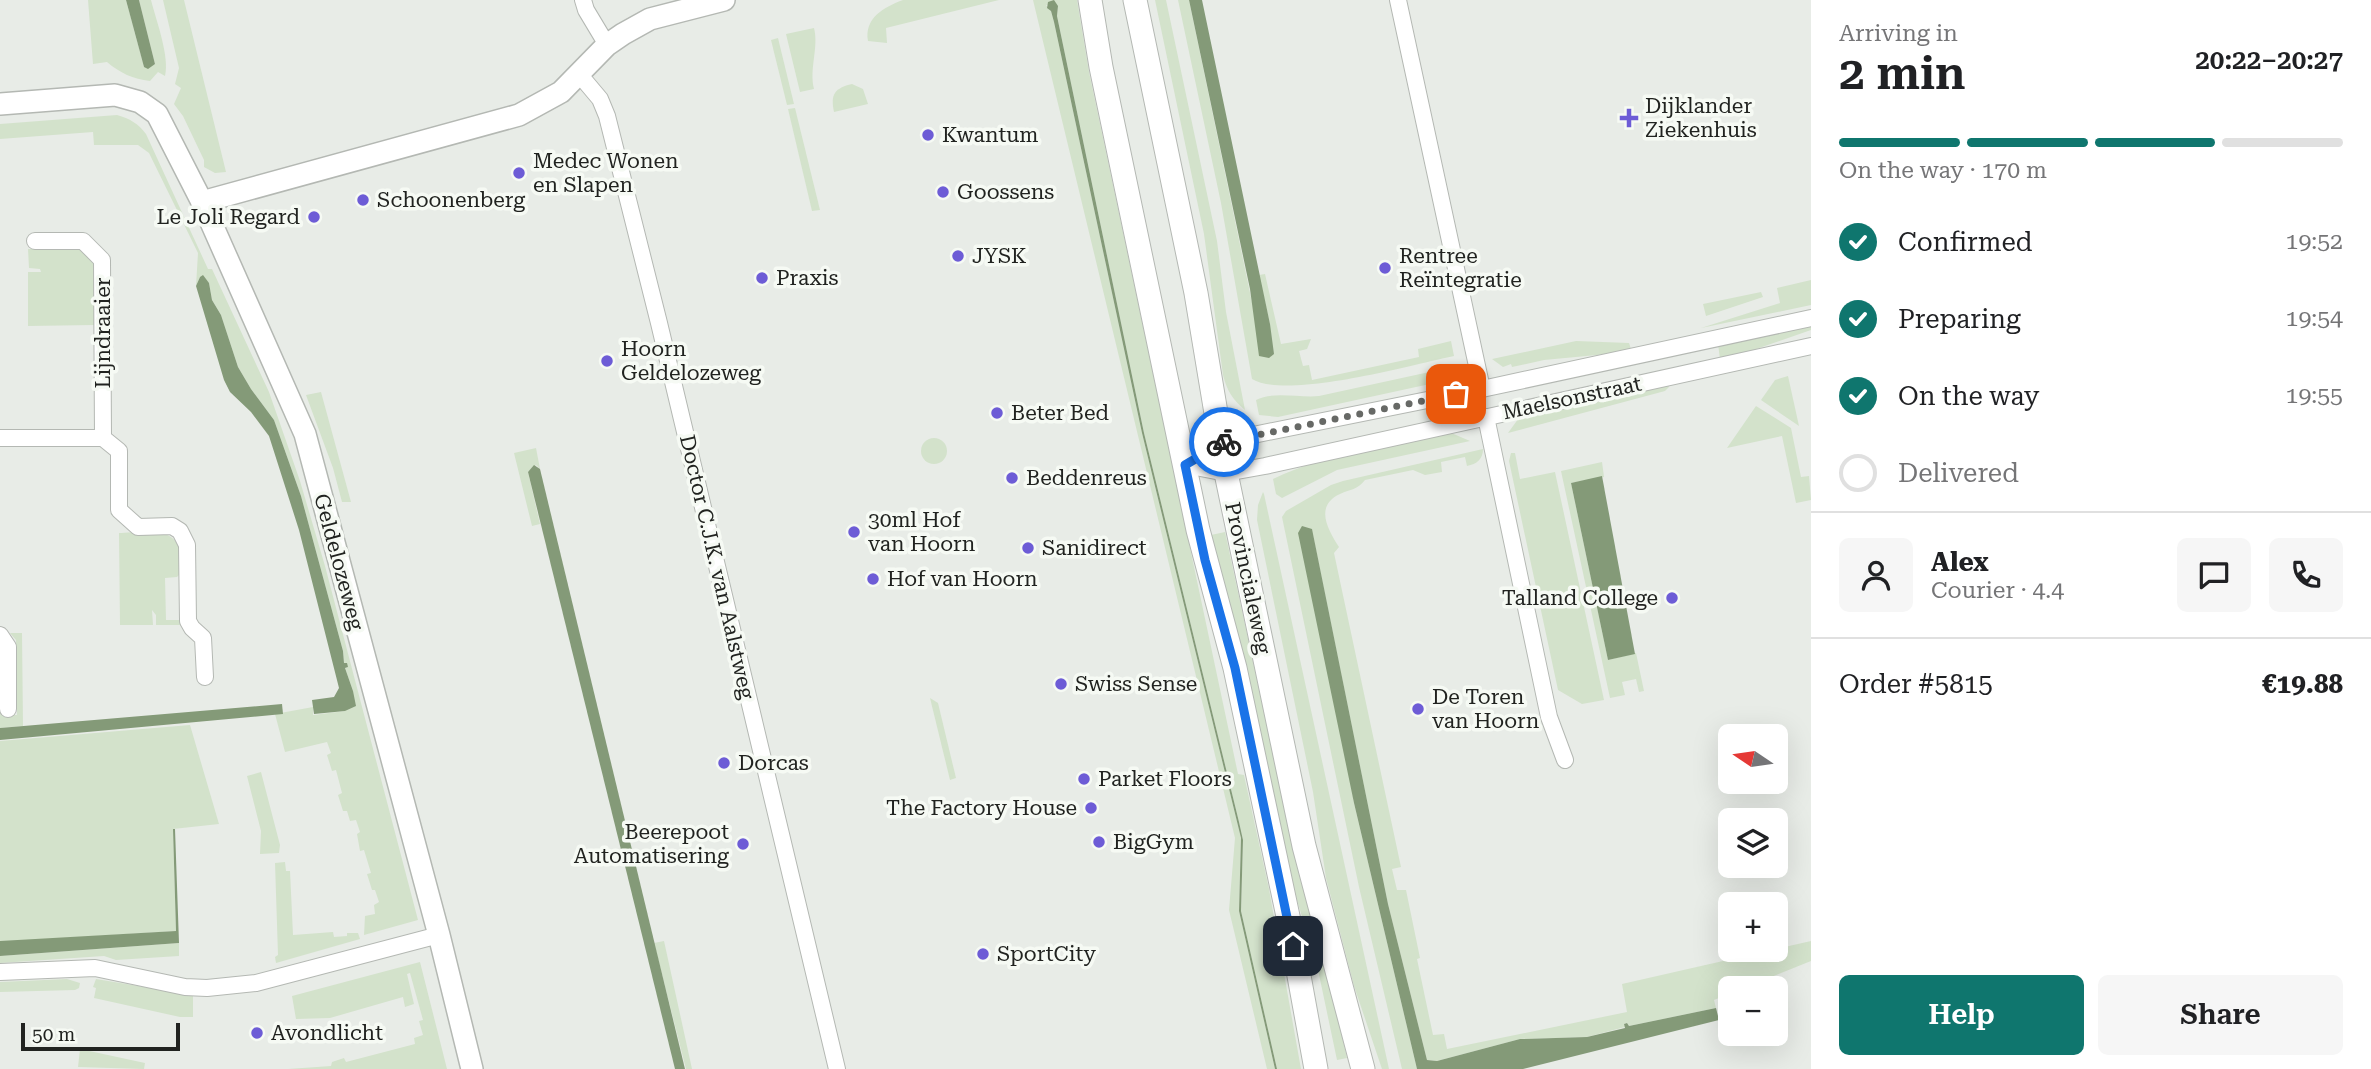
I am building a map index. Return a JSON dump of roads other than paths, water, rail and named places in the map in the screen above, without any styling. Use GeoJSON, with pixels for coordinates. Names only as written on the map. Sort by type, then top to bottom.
{"type":"FeatureCollection","features":[{"type":"Feature","properties":{"kind":"main road","name":"Provincialeweg"},"geometry":{"type":"LineString","coordinates":[[1090,0],[1101,67],[1205,560],[1241,695],[1289,921],[1315,1069]]}},
{"type":"Feature","properties":{"kind":"main road","name":"Provincialeweg"},"geometry":{"type":"LineString","coordinates":[[1135,0],[1196,293],[1226,473],[1304,846],[1363,1069]]}},
{"type":"Feature","properties":{"kind":"street"},"geometry":{"type":"LineString","coordinates":[[583,0],[607,45]]}},
{"type":"Feature","properties":{"kind":"street"},"geometry":{"type":"LineString","coordinates":[[202,202],[519,115],[561,92],[607,45],[650,19],[724,0]]}},
{"type":"Feature","properties":{"kind":"street","name":"Maelsonstraat"},"geometry":{"type":"LineString","coordinates":[[1398,0],[1482,389]]}},
{"type":"Feature","properties":{"kind":"street","name":"Doctor C.J.K. van Aalstweg"},"geometry":{"type":"LineString","coordinates":[[579,74],[600,99],[611,129],[837,1069]]}},
{"type":"Feature","properties":{"kind":"street","name":"Geldelozeweg"},"geometry":{"type":"LineString","coordinates":[[0,104],[115,95],[140,102],[157,114],[202,202],[304,434],[439,935],[472,1069]]}},
{"type":"Feature","properties":{"kind":"street","name":"Lijndraaier"},"geometry":{"type":"LineString","coordinates":[[36,241],[83,241],[102,260],[103,438],[119,451],[119,510],[138,527],[172,526],[184,538],[187,545],[188,621],[203,638],[205,677]]}},
{"type":"Feature","properties":{"kind":"street","name":"Maelsonstraat"},"geometry":{"type":"LineString","coordinates":[[1185,465],[1221,442],[1811,318]]}},
{"type":"Feature","properties":{"kind":"street","name":"Maelsonstraat"},"geometry":{"type":"LineString","coordinates":[[1185,465],[1226,473],[1811,345]]}},
{"type":"Feature","properties":{"kind":"street"},"geometry":{"type":"LineString","coordinates":[[1486,417],[1549,718],[1565,760]]}},
{"type":"Feature","properties":{"kind":"street"},"geometry":{"type":"LineString","coordinates":[[0,438],[103,438]]}},
{"type":"Feature","properties":{"kind":"street"},"geometry":{"type":"LineString","coordinates":[[0,635],[8,647],[8,709]]}},
{"type":"Feature","properties":{"kind":"street"},"geometry":{"type":"LineString","coordinates":[[0,972],[95,968],[172,985],[207,988],[256,983],[439,935]]}},
{"type":"Feature","properties":{"kind":"place","name":"Dijklander Ziekenhuis"},"geometry":{"type":"Point","coordinates":[1629,118]}},
{"type":"Feature","properties":{"kind":"place","name":"Kwantum"},"geometry":{"type":"Point","coordinates":[928,135]}},
{"type":"Feature","properties":{"kind":"place","name":"Medec Wonen en Slapen"},"geometry":{"type":"Point","coordinates":[519,173]}},
{"type":"Feature","properties":{"kind":"place","name":"Goossens"},"geometry":{"type":"Point","coordinates":[943,192]}},
{"type":"Feature","properties":{"kind":"place","name":"Schoonenberg"},"geometry":{"type":"Point","coordinates":[363,200]}},
{"type":"Feature","properties":{"kind":"place","name":"Le Joli Regard"},"geometry":{"type":"Point","coordinates":[314,217]}},
{"type":"Feature","properties":{"kind":"place","name":"JYSK"},"geometry":{"type":"Point","coordinates":[958,256]}},
{"type":"Feature","properties":{"kind":"place","name":"Rentree Reïntegratie"},"geometry":{"type":"Point","coordinates":[1385,268]}},
{"type":"Feature","properties":{"kind":"place","name":"Praxis"},"geometry":{"type":"Point","coordinates":[762,278]}},
{"type":"Feature","properties":{"kind":"place","name":"Hoorn Geldelozeweg"},"geometry":{"type":"Point","coordinates":[607,361]}},
{"type":"Feature","properties":{"kind":"place","name":"Beter Bed"},"geometry":{"type":"Point","coordinates":[997,413]}},
{"type":"Feature","properties":{"kind":"place","name":"Beddenreus"},"geometry":{"type":"Point","coordinates":[1012,478]}},
{"type":"Feature","properties":{"kind":"place","name":"30ml Hof van Hoorn"},"geometry":{"type":"Point","coordinates":[854,532]}},
{"type":"Feature","properties":{"kind":"place","name":"Sanidirect"},"geometry":{"type":"Point","coordinates":[1028,548]}},
{"type":"Feature","properties":{"kind":"place","name":"Hof van Hoorn"},"geometry":{"type":"Point","coordinates":[873,579]}},
{"type":"Feature","properties":{"kind":"place","name":"Talland College"},"geometry":{"type":"Point","coordinates":[1672,598]}},
{"type":"Feature","properties":{"kind":"place","name":"Swiss Sense"},"geometry":{"type":"Point","coordinates":[1061,684]}},
{"type":"Feature","properties":{"kind":"place","name":"De Toren van Hoorn"},"geometry":{"type":"Point","coordinates":[1418,709]}},
{"type":"Feature","properties":{"kind":"place","name":"Dorcas"},"geometry":{"type":"Point","coordinates":[724,763]}},
{"type":"Feature","properties":{"kind":"place","name":"Parket Floors"},"geometry":{"type":"Point","coordinates":[1084,779]}},
{"type":"Feature","properties":{"kind":"place","name":"The Factory House"},"geometry":{"type":"Point","coordinates":[1091,808]}},
{"type":"Feature","properties":{"kind":"place","name":"BigGym"},"geometry":{"type":"Point","coordinates":[1099,842]}},
{"type":"Feature","properties":{"kind":"place","name":"Beerepoot Automatisering"},"geometry":{"type":"Point","coordinates":[743,844]}},
{"type":"Feature","properties":{"kind":"place","name":"SportCity"},"geometry":{"type":"Point","coordinates":[983,954]}},
{"type":"Feature","properties":{"kind":"place","name":"Avondlicht"},"geometry":{"type":"Point","coordinates":[257,1033]}}]}
